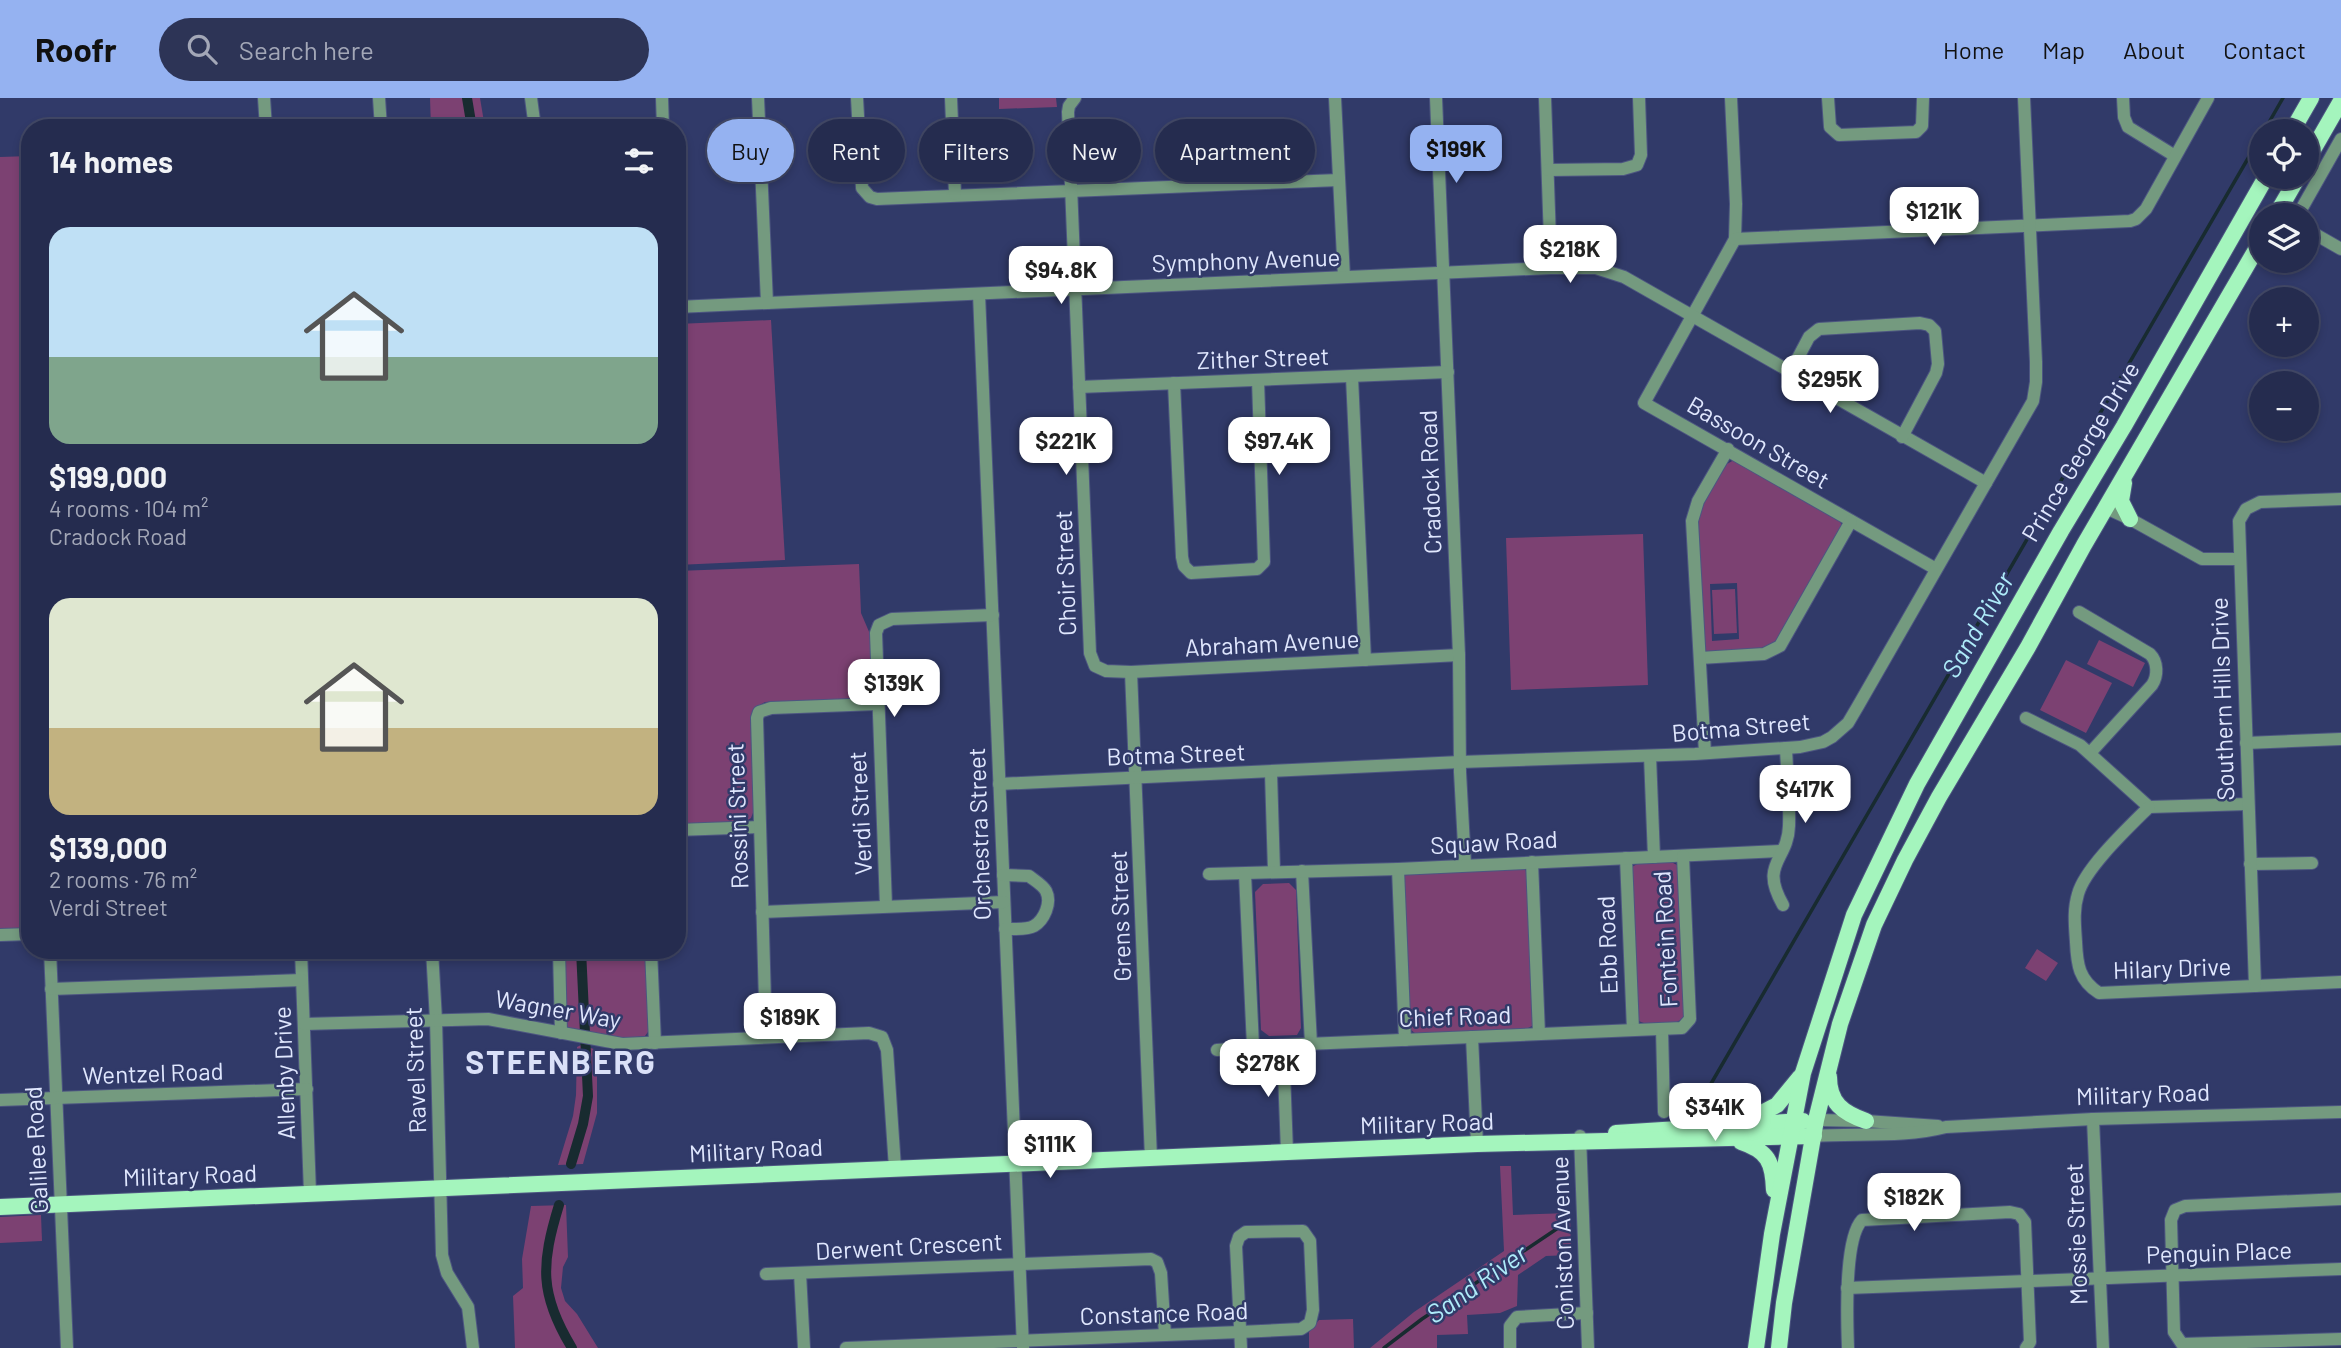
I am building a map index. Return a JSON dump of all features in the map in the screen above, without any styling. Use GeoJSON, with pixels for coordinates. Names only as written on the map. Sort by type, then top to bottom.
{"type":"FeatureCollection","features":[{"type":"Feature","properties":{"kind":"main road"},"geometry":{"type":"LineString","coordinates":[[2299,119],[2311,98]]}},
{"type":"Feature","properties":{"kind":"main road"},"geometry":{"type":"LineString","coordinates":[[2319,139],[2341,101]]}},
{"type":"Feature","properties":{"kind":"main road","name":"Prince George Drive"},"geometry":{"type":"LineString","coordinates":[[1756,1348],[1772,1234],[1803,1073],[1854,915],[1917,784],[2259,189]]}},
{"type":"Feature","properties":{"kind":"main road","name":"Prince George Drive"},"geometry":{"type":"LineString","coordinates":[[1779,1348],[1784,1303],[1815,1128],[1830,1060],[1870,935],[1905,860],[1939,797],[2028,648],[2249,262]]}},
{"type":"Feature","properties":{"kind":"main road"},"geometry":{"type":"LineString","coordinates":[[2130,519],[2122,506],[2120,495],[2137,455]]}},
{"type":"Feature","properties":{"kind":"main road"},"geometry":{"type":"LineString","coordinates":[[1830,1060],[1829,1086],[1833,1099],[1845,1112],[1866,1121]]}},
{"type":"Feature","properties":{"kind":"main road"},"geometry":{"type":"LineString","coordinates":[[1772,1234],[1774,1176],[1770,1161],[1756,1147],[1731,1131],[1746,1120],[1768,1111],[1785,1097],[1803,1073]]}},
{"type":"Feature","properties":{"kind":"main road","name":"Military Road"},"geometry":{"type":"LineString","coordinates":[[0,1207],[1815,1128]]}},
{"type":"Feature","properties":{"kind":"street"},"geometry":{"type":"LineString","coordinates":[[264,98],[265,119]]}},
{"type":"Feature","properties":{"kind":"street"},"geometry":{"type":"LineString","coordinates":[[379,98],[380,119]]}},
{"type":"Feature","properties":{"kind":"street"},"geometry":{"type":"LineString","coordinates":[[531,98],[534,119]]}},
{"type":"Feature","properties":{"kind":"street"},"geometry":{"type":"LineString","coordinates":[[662,98],[663,119]]}},
{"type":"Feature","properties":{"kind":"street"},"geometry":{"type":"LineString","coordinates":[[758,98],[767,303]]}},
{"type":"Feature","properties":{"kind":"street"},"geometry":{"type":"LineString","coordinates":[[857,98],[861,182],[865,193],[877,198],[1339,180]]}},
{"type":"Feature","properties":{"kind":"street"},"geometry":{"type":"LineString","coordinates":[[951,98],[955,194]]}},
{"type":"Feature","properties":{"kind":"street"},"geometry":{"type":"LineString","coordinates":[[1335,98],[1344,278]]}},
{"type":"Feature","properties":{"kind":"street","name":"Cradock Road"},"geometry":{"type":"LineString","coordinates":[[1436,98],[1465,864]]}},
{"type":"Feature","properties":{"kind":"street"},"geometry":{"type":"LineString","coordinates":[[1545,98],[1552,268]]}},
{"type":"Feature","properties":{"kind":"street"},"geometry":{"type":"LineString","coordinates":[[1548,170],[1623,169],[1637,165],[1641,155],[1639,98]]}},
{"type":"Feature","properties":{"kind":"street"},"geometry":{"type":"LineString","coordinates":[[1691,316],[1735,239],[1731,98]]}},
{"type":"Feature","properties":{"kind":"street"},"geometry":{"type":"LineString","coordinates":[[1828,98],[1830,127],[1839,135],[1916,132],[1923,126],[1923,98]]}},
{"type":"Feature","properties":{"kind":"street","name":"Botma Street"},"geometry":{"type":"LineString","coordinates":[[999,784],[1460,762],[1650,756],[1786,748],[1823,743],[1848,723],[2030,409],[2035,395],[2036,362],[2024,98]]}},
{"type":"Feature","properties":{"kind":"street"},"geometry":{"type":"LineString","coordinates":[[2123,98],[2124,117],[2128,127],[2175,156]]}},
{"type":"Feature","properties":{"kind":"street"},"geometry":{"type":"LineString","coordinates":[[1735,239],[2136,219],[2146,209],[2208,98]]}},
{"type":"Feature","properties":{"kind":"street","name":"Choir Street"},"geometry":{"type":"LineString","coordinates":[[1072,102],[1071,191],[1092,661]]}},
{"type":"Feature","properties":{"kind":"street"},"geometry":{"type":"LineString","coordinates":[[2305,203],[2341,139]]}},
{"type":"Feature","properties":{"kind":"street"},"geometry":{"type":"LineString","coordinates":[[2319,236],[2341,249]]}},
{"type":"Feature","properties":{"kind":"street","name":"Symphony Avenue"},"geometry":{"type":"LineString","coordinates":[[686,307],[1552,268],[1604,270],[1623,277],[1986,483]]}},
{"type":"Feature","properties":{"kind":"street","name":"Orchestra Street"},"geometry":{"type":"LineString","coordinates":[[979,294],[1016,1163]]}},
{"type":"Feature","properties":{"kind":"street","name":"Bassoon Street"},"geometry":{"type":"LineString","coordinates":[[1691,316],[1644,403],[1936,569]]}},
{"type":"Feature","properties":{"kind":"street"},"geometry":{"type":"LineString","coordinates":[[1790,373],[1810,337],[1819,329],[1912,323],[1928,325],[1935,331],[1937,339],[1936,373],[1902,437]]}},
{"type":"Feature","properties":{"kind":"street","name":"Zither Street"},"geometry":{"type":"LineString","coordinates":[[1079,387],[1448,372]]}},
{"type":"Feature","properties":{"kind":"street"},"geometry":{"type":"LineString","coordinates":[[1352,377],[1365,660]]}},
{"type":"Feature","properties":{"kind":"street"},"geometry":{"type":"LineString","coordinates":[[1174,383],[1182,557],[1184,566],[1191,573],[1257,569],[1265,562],[1258,380]]}},
{"type":"Feature","properties":{"kind":"street"},"geometry":{"type":"LineString","coordinates":[[1705,753],[1692,521],[1698,501],[1728,449]]}},
{"type":"Feature","properties":{"kind":"street","name":"Southern Hills Drive"},"geometry":{"type":"LineString","coordinates":[[2255,986],[2239,521],[2252,504],[2341,499]]}},
{"type":"Feature","properties":{"kind":"street"},"geometry":{"type":"LineString","coordinates":[[2106,508],[2202,559],[2239,559]]}},
{"type":"Feature","properties":{"kind":"street"},"geometry":{"type":"LineString","coordinates":[[1700,658],[1765,654],[1780,646],[1851,521]]}},
{"type":"Feature","properties":{"kind":"street"},"geometry":{"type":"LineString","coordinates":[[2079,612],[2150,654],[2155,661],[2157,675],[2152,685],[2090,753]]}},
{"type":"Feature","properties":{"kind":"street","name":"Verdi Street"},"geometry":{"type":"LineString","coordinates":[[886,906],[875,641],[879,625],[892,619],[993,615]]}},
{"type":"Feature","properties":{"kind":"street","name":"Abraham Avenue"},"geometry":{"type":"LineString","coordinates":[[1092,661],[1094,666],[1106,671],[1131,672],[1459,655]]}},
{"type":"Feature","properties":{"kind":"street","name":"Grens Street"},"geometry":{"type":"LineString","coordinates":[[1131,672],[1151,1158]]}},
{"type":"Feature","properties":{"kind":"street","name":"Rossini Street"},"geometry":{"type":"LineString","coordinates":[[766,1037],[756,725],[759,712],[771,708],[877,704]]}},
{"type":"Feature","properties":{"kind":"street"},"geometry":{"type":"LineString","coordinates":[[2026,718],[2073,741],[2090,753],[2149,807],[2248,804]]}},
{"type":"Feature","properties":{"kind":"street"},"geometry":{"type":"LineString","coordinates":[[2246,743],[2341,739]]}},
{"type":"Feature","properties":{"kind":"street"},"geometry":{"type":"LineString","coordinates":[[1783,905],[1776,892],[1774,872],[1775,863],[1787,839],[1789,825],[1786,748]]}},
{"type":"Feature","properties":{"kind":"street"},"geometry":{"type":"LineString","coordinates":[[1650,756],[1654,857]]}},
{"type":"Feature","properties":{"kind":"street"},"geometry":{"type":"LineString","coordinates":[[1271,773],[1274,871]]}},
{"type":"Feature","properties":{"kind":"street","name":"Hilary Drive"},"geometry":{"type":"LineString","coordinates":[[2149,807],[2093,868],[2081,886],[2075,910],[2077,957],[2080,974],[2088,984],[2099,993],[2341,982]]}},
{"type":"Feature","properties":{"kind":"street"},"geometry":{"type":"LineString","coordinates":[[686,830],[760,827]]}},
{"type":"Feature","properties":{"kind":"street","name":"Squaw Road"},"geometry":{"type":"LineString","coordinates":[[1209,874],[1398,869],[1782,851]]}},
{"type":"Feature","properties":{"kind":"street","name":"Fontein Road"},"geometry":{"type":"LineString","coordinates":[[1683,856],[1690,1019]]}},
{"type":"Feature","properties":{"kind":"street","name":"Ebb Road"},"geometry":{"type":"LineString","coordinates":[[1626,858],[1633,1031]]}},
{"type":"Feature","properties":{"kind":"street"},"geometry":{"type":"LineString","coordinates":[[1532,862],[1539,1034]]}},
{"type":"Feature","properties":{"kind":"street"},"geometry":{"type":"LineString","coordinates":[[2250,864],[2312,863]]}},
{"type":"Feature","properties":{"kind":"street"},"geometry":{"type":"LineString","coordinates":[[1398,869],[1405,1040]]}},
{"type":"Feature","properties":{"kind":"street"},"geometry":{"type":"LineString","coordinates":[[1303,871],[1311,1044]]}},
{"type":"Feature","properties":{"kind":"street"},"geometry":{"type":"LineString","coordinates":[[1245,874],[1253,1046]]}},
{"type":"Feature","properties":{"kind":"street"},"geometry":{"type":"LineString","coordinates":[[1003,876],[1029,876],[1047,895],[1047,911],[1035,925],[1030,928],[1005,929]]}},
{"type":"Feature","properties":{"kind":"street"},"geometry":{"type":"LineString","coordinates":[[762,912],[1004,902]]}},
{"type":"Feature","properties":{"kind":"street"},"geometry":{"type":"LineString","coordinates":[[0,935],[21,934]]}},
{"type":"Feature","properties":{"kind":"street","name":"Galilee Road"},"geometry":{"type":"LineString","coordinates":[[50,959],[67,1348]]}},
{"type":"Feature","properties":{"kind":"street","name":"Allenby Drive"},"geometry":{"type":"LineString","coordinates":[[301,959],[310,1193]]}},
{"type":"Feature","properties":{"kind":"street","name":"Ravel Street"},"geometry":{"type":"LineString","coordinates":[[433,959],[442,1255],[447,1273],[468,1307],[473,1348]]}},
{"type":"Feature","properties":{"kind":"street"},"geometry":{"type":"LineString","coordinates":[[559,959],[561,1033]]}},
{"type":"Feature","properties":{"kind":"street"},"geometry":{"type":"LineString","coordinates":[[651,959],[655,1043]]}},
{"type":"Feature","properties":{"kind":"street"},"geometry":{"type":"LineString","coordinates":[[51,989],[302,980]]}},
{"type":"Feature","properties":{"kind":"street","name":"Wagner Way"},"geometry":{"type":"LineString","coordinates":[[304,1024],[488,1018],[614,1044],[869,1033],[883,1037],[887,1050],[895,1168]]}},
{"type":"Feature","properties":{"kind":"street","name":"Chief Road"},"geometry":{"type":"LineString","coordinates":[[1217,1050],[1253,1046],[1682,1028],[1690,1019]]}},
{"type":"Feature","properties":{"kind":"street"},"geometry":{"type":"LineString","coordinates":[[1662,1029],[1664,1112]]}},
{"type":"Feature","properties":{"kind":"street"},"geometry":{"type":"LineString","coordinates":[[1472,1037],[1477,1144]]}},
{"type":"Feature","properties":{"kind":"street"},"geometry":{"type":"LineString","coordinates":[[1283,1045],[1287,1152]]}},
{"type":"Feature","properties":{"kind":"street","name":"Wentzel Road"},"geometry":{"type":"LineString","coordinates":[[0,1100],[307,1089]]}},
{"type":"Feature","properties":{"kind":"street","name":"Military Road"},"geometry":{"type":"LineString","coordinates":[[1815,1128],[1866,1121],[1946,1127],[2093,1119],[2341,1112]]}},
{"type":"Feature","properties":{"kind":"street","name":"Mossie Street"},"geometry":{"type":"LineString","coordinates":[[2093,1119],[2103,1348]]}},
{"type":"Feature","properties":{"kind":"street","name":"Military Road"},"geometry":{"type":"LineString","coordinates":[[1815,1128],[1927,1132],[1946,1127]]}},
{"type":"Feature","properties":{"kind":"street","name":"Coniston Avenue"},"geometry":{"type":"LineString","coordinates":[[1580,1139],[1588,1348]]}},
{"type":"Feature","properties":{"kind":"street"},"geometry":{"type":"LineString","coordinates":[[1016,1163],[1023,1344]]}},
{"type":"Feature","properties":{"kind":"street"},"geometry":{"type":"LineString","coordinates":[[2341,1199],[2181,1206],[2173,1212],[2171,1220],[2174,1332],[2182,1344],[2341,1339]]}},
{"type":"Feature","properties":{"kind":"street"},"geometry":{"type":"LineString","coordinates":[[1848,1348],[1847,1289],[1856,1230],[1862,1220],[2010,1212],[2019,1214],[2025,1222],[2030,1342],[2026,1348]]}},
{"type":"Feature","properties":{"kind":"street","name":"Constance Road"},"geometry":{"type":"LineString","coordinates":[[846,1348],[1023,1344],[1240,1332],[1307,1327],[1313,1318],[1313,1310],[1308,1236],[1303,1231],[1246,1232],[1239,1237],[1236,1246],[1240,1332]]}},
{"type":"Feature","properties":{"kind":"street","name":"Derwent Crescent"},"geometry":{"type":"LineString","coordinates":[[766,1274],[1151,1259],[1157,1262],[1161,1273],[1165,1335]]}},
{"type":"Feature","properties":{"kind":"street","name":"Penguin Place"},"geometry":{"type":"LineString","coordinates":[[1847,1289],[2341,1269]]}},
{"type":"Feature","properties":{"kind":"street","name":"Derwent Crescent"},"geometry":{"type":"LineString","coordinates":[[800,1273],[804,1348]]}},
{"type":"Feature","properties":{"kind":"street"},"geometry":{"type":"LineString","coordinates":[[1510,1348],[1510,1326],[1517,1317],[1587,1313]]}},
{"type":"Feature","properties":{"kind":"street"},"geometry":{"type":"LineString","coordinates":[[1240,1332],[1241,1348]]}},
{"type":"Feature","properties":{"kind":"shaded area"},"geometry":{"type":"Polygon","coordinates":[[[430,98],[480,98],[484,119],[431,119],[430,98]]]}},
{"type":"Feature","properties":{"kind":"shaded area"},"geometry":{"type":"Polygon","coordinates":[[[999,98],[1056,98],[1057,107],[999,109],[999,98]]]}},
{"type":"Feature","properties":{"kind":"shaded area"},"geometry":{"type":"Polygon","coordinates":[[[21,156],[21,929],[0,930],[0,157],[21,156]]]}},
{"type":"Feature","properties":{"kind":"shaded area"},"geometry":{"type":"Polygon","coordinates":[[[771,320],[785,560],[686,565],[686,324],[771,320]]]}},
{"type":"Feature","properties":{"kind":"shaded area"},"geometry":{"type":"Polygon","coordinates":[[[1734,460],[1840,520],[1842,528],[1780,638],[1766,648],[1709,652],[1705,651],[1698,517],[1727,464],[1734,460]],[[1737,583],[1710,584],[1712,641],[1739,639],[1737,583]]]}},
{"type":"Feature","properties":{"kind":"shaded area"},"geometry":{"type":"Polygon","coordinates":[[[1643,534],[1648,685],[1511,690],[1506,538],[1643,534]]]}},
{"type":"Feature","properties":{"kind":"shaded area"},"geometry":{"type":"Polygon","coordinates":[[[859,564],[861,613],[870,634],[872,686],[860,699],[765,702],[755,708],[751,719],[754,810],[751,818],[743,823],[686,826],[686,571],[859,564]]]}},
{"type":"Feature","properties":{"kind":"shaded area"},"geometry":{"type":"Polygon","coordinates":[[[1735,589],[1737,633],[1714,634],[1712,590],[1735,589]]]}},
{"type":"Feature","properties":{"kind":"shaded area"},"geometry":{"type":"Polygon","coordinates":[[[2099,640],[2145,663],[2133,687],[2087,664],[2099,640]]]}},
{"type":"Feature","properties":{"kind":"shaded area"},"geometry":{"type":"Polygon","coordinates":[[[2066,660],[2112,683],[2086,733],[2040,710],[2066,660]]]}},
{"type":"Feature","properties":{"kind":"shaded area"},"geometry":{"type":"Polygon","coordinates":[[[1671,862],[1677,865],[1679,871],[1686,1013],[1672,1024],[1651,1024],[1639,1021],[1636,1012],[1632,867],[1637,864],[1671,862]]]}},
{"type":"Feature","properties":{"kind":"shaded area"},"geometry":{"type":"Polygon","coordinates":[[[1518,866],[1525,869],[1528,876],[1534,1020],[1532,1026],[1526,1029],[1416,1034],[1408,1024],[1402,881],[1404,875],[1518,866]]]}},
{"type":"Feature","properties":{"kind":"shaded area"},"geometry":{"type":"Polygon","coordinates":[[[1289,883],[1296,890],[1301,1028],[1297,1035],[1269,1036],[1261,1030],[1255,892],[1263,884],[1289,883]]]}},
{"type":"Feature","properties":{"kind":"shaded area"},"geometry":{"type":"Polygon","coordinates":[[[2037,949],[2058,963],[2046,981],[2025,968],[2037,949]]]}},
{"type":"Feature","properties":{"kind":"shaded area"},"geometry":{"type":"Polygon","coordinates":[[[562,959],[647,959],[650,1029],[645,1036],[617,1039],[570,1029],[565,1025],[562,959]]]}},
{"type":"Feature","properties":{"kind":"shaded area"},"geometry":{"type":"Polygon","coordinates":[[[581,1045],[597,1050],[597,1113],[583,1164],[558,1165],[573,1116],[577,1047],[581,1045]]]}},
{"type":"Feature","properties":{"kind":"shaded area"},"geometry":{"type":"Polygon","coordinates":[[[1500,1166],[1511,1166],[1513,1215],[1570,1213],[1571,1255],[1546,1256],[1518,1275],[1517,1306],[1500,1313],[1467,1315],[1468,1334],[1437,1335],[1437,1348],[1370,1348],[1414,1312],[1504,1251],[1500,1166]]]}},
{"type":"Feature","properties":{"kind":"shaded area"},"geometry":{"type":"Polygon","coordinates":[[[566,1205],[568,1257],[563,1267],[561,1288],[565,1301],[577,1314],[598,1348],[515,1348],[513,1296],[523,1288],[522,1259],[531,1206],[566,1205]]]}},
{"type":"Feature","properties":{"kind":"shaded area"},"geometry":{"type":"Polygon","coordinates":[[[41,1215],[42,1241],[0,1243],[0,1217],[41,1215]]]}},
{"type":"Feature","properties":{"kind":"shaded area"},"geometry":{"type":"Polygon","coordinates":[[[1353,1319],[1354,1348],[1309,1348],[1309,1332],[1319,1320],[1353,1319]]]}},
{"type":"Feature","properties":{"kind":"waterway"},"geometry":{"type":"LineString","coordinates":[[467,98],[470,119]]}},
{"type":"Feature","properties":{"kind":"waterway","name":"Sand River"},"geometry":{"type":"LineString","coordinates":[[2271,119],[2283,98]]}},
{"type":"Feature","properties":{"kind":"waterway","name":"Sand River"},"geometry":{"type":"LineString","coordinates":[[1694,1113],[2249,157]]}},
{"type":"Feature","properties":{"kind":"waterway"},"geometry":{"type":"LineString","coordinates":[[571,1164],[588,1096],[581,959]]}},
{"type":"Feature","properties":{"kind":"waterway"},"geometry":{"type":"LineString","coordinates":[[559,1205],[549,1245],[546,1278],[554,1311],[572,1348]]}},
{"type":"Feature","properties":{"kind":"waterway","name":"Sand River"},"geometry":{"type":"LineString","coordinates":[[1384,1348],[1422,1319],[1570,1220]]}},
{"type":"Feature","properties":{"kind":"district","name":"STEENBERG"},"geometry":{"type":"Point","coordinates":[561,1063]}}]}
